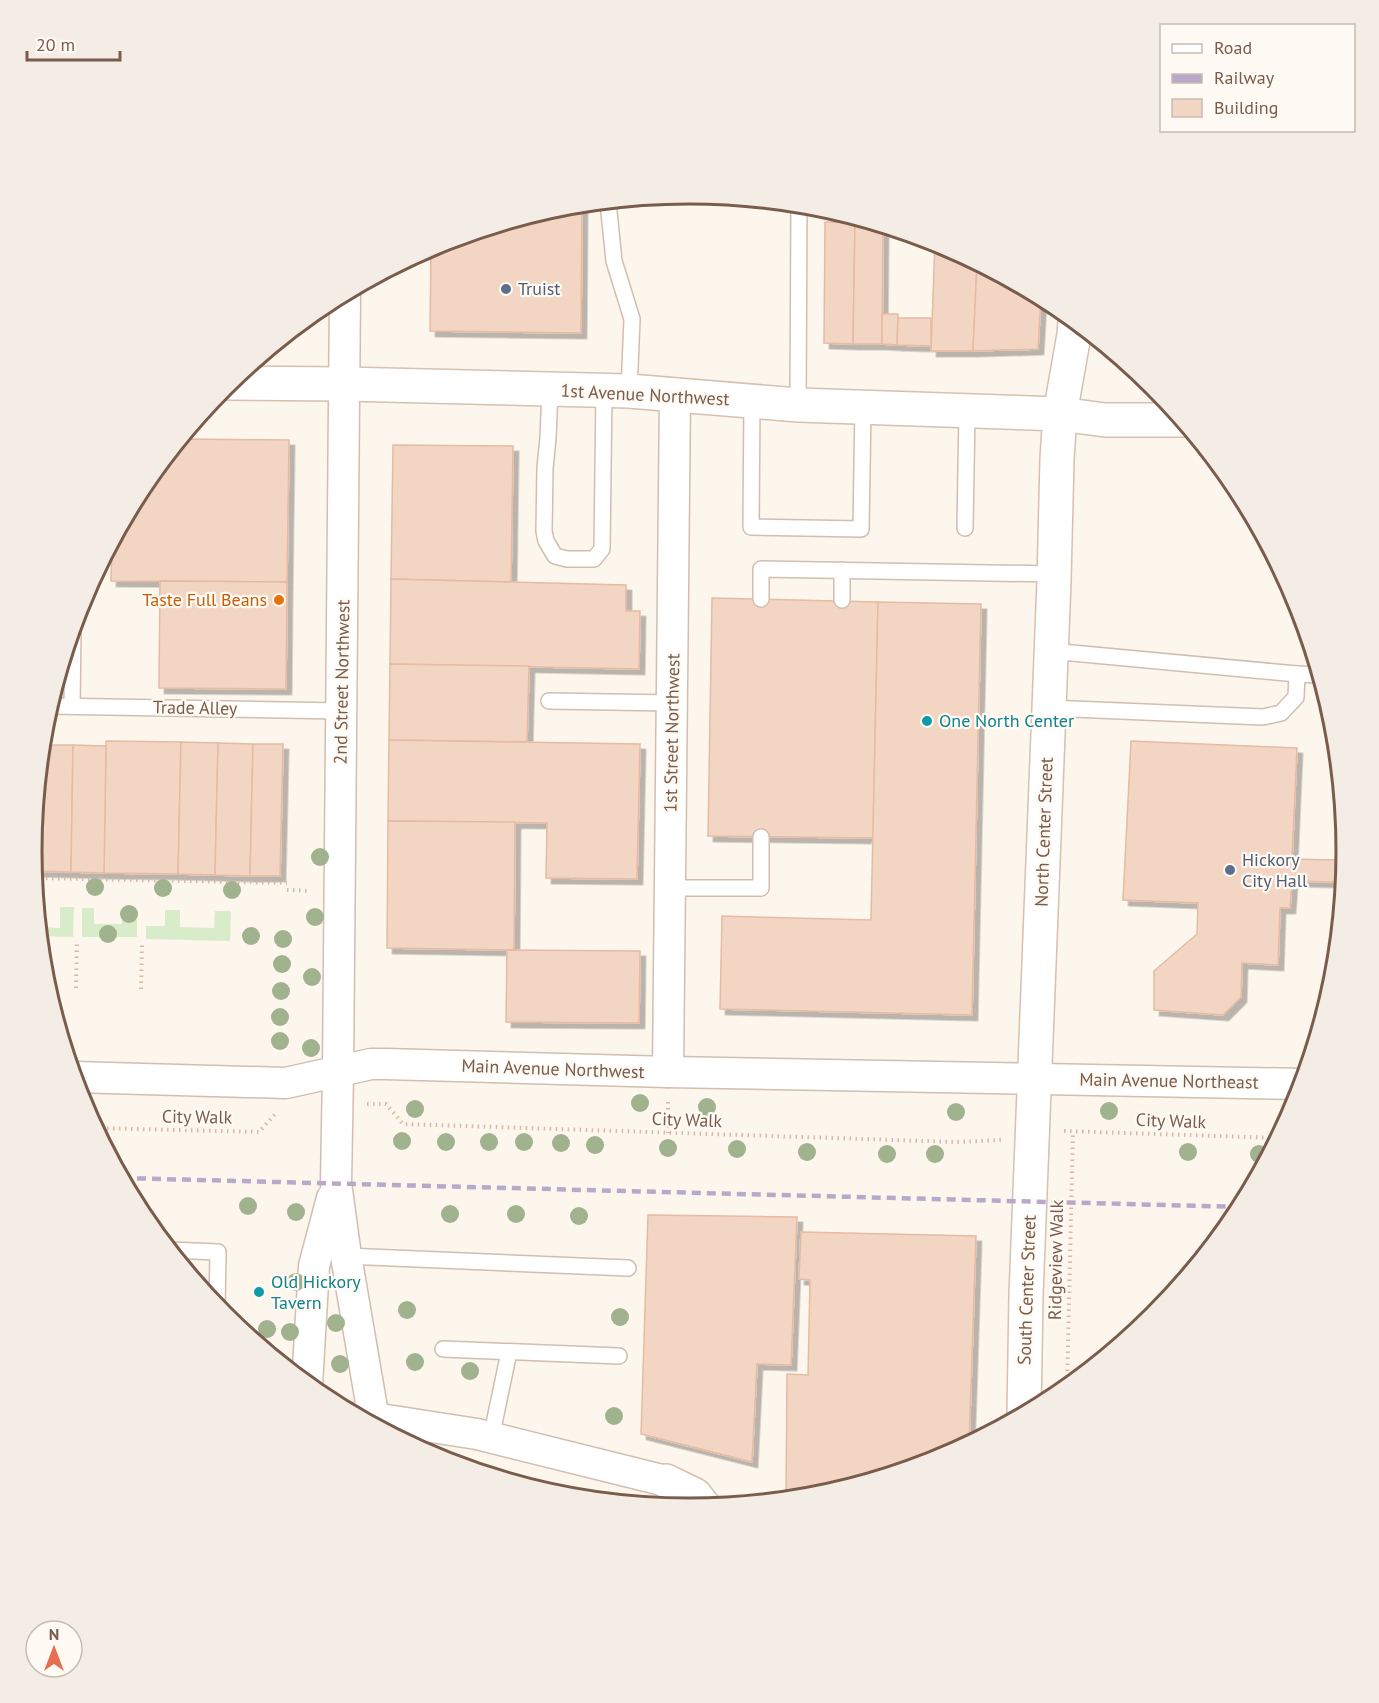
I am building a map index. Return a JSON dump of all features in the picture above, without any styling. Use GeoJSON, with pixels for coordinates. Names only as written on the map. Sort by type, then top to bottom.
{"type":"FeatureCollection","features":[{"type":"Feature","properties":{"kind":"street","name":"2nd Street Northwest"},"geometry":{"type":"LineString","coordinates":[[336,1184],[345,304]]}},
{"type":"Feature","properties":{"kind":"street","name":"North Center Street"},"geometry":{"type":"LineString","coordinates":[[1030,1201],[1057,459],[1060,414],[1074,331]]}},
{"type":"Feature","properties":{"kind":"street","name":"1st Avenue Northwest"},"geometry":{"type":"LineString","coordinates":[[245,382],[616,391],[798,405],[1060,414],[1105,420],[1171,420]]}},
{"type":"Feature","properties":{"kind":"street","name":"1st Street Northwest"},"geometry":{"type":"LineString","coordinates":[[668,1084],[675,395]]}},
{"type":"Feature","properties":{"kind":"street","name":"Main Avenue Northwest"},"geometry":{"type":"LineString","coordinates":[[83,1077],[286,1083],[371,1064],[386,1064],[668,1084],[1034,1079]]}},
{"type":"Feature","properties":{"kind":"street","name":"Main Avenue Northeast"},"geometry":{"type":"LineString","coordinates":[[1034,1079],[1294,1084]]}},
{"type":"Feature","properties":{"kind":"street"},"geometry":{"type":"LineString","coordinates":[[336,1184],[368,1413]]}},
{"type":"Feature","properties":{"kind":"street"},"geometry":{"type":"LineString","coordinates":[[308,1374],[314,1266],[336,1184]]}},
{"type":"Feature","properties":{"kind":"street","name":"South Center Street"},"geometry":{"type":"LineString","coordinates":[[1024,1405],[1030,1201]]}},
{"type":"Feature","properties":{"kind":"street"},"geometry":{"type":"LineString","coordinates":[[385,1422],[491,1438],[666,1481],[695,1495],[698,1499]]}},
{"type":"Feature","properties":{"kind":"lane"},"geometry":{"type":"LineString","coordinates":[[550,390],[545,468],[544,531],[546,541],[555,556],[567,559],[594,559],[602,549],[616,391],[632,319],[614,261],[609,210]]}},
{"type":"Feature","properties":{"kind":"lane"},"geometry":{"type":"LineString","coordinates":[[798,405],[799,214]]}},
{"type":"Feature","properties":{"kind":"lane"},"geometry":{"type":"LineString","coordinates":[[752,401],[751,527],[861,529],[863,407]]}},
{"type":"Feature","properties":{"kind":"lane"},"geometry":{"type":"LineString","coordinates":[[965,528],[967,411]]}},
{"type":"Feature","properties":{"kind":"lane"},"geometry":{"type":"LineString","coordinates":[[761,599],[761,569],[1054,574]]}},
{"type":"Feature","properties":{"kind":"lane"},"geometry":{"type":"LineString","coordinates":[[842,570],[842,600]]}},
{"type":"Feature","properties":{"kind":"lane"},"geometry":{"type":"LineString","coordinates":[[1051,651],[1312,675]]}},
{"type":"Feature","properties":{"kind":"lane"},"geometry":{"type":"LineString","coordinates":[[72,706],[73,654]]}},
{"type":"Feature","properties":{"kind":"lane"},"geometry":{"type":"LineString","coordinates":[[1049,708],[1263,717],[1281,713],[1296,697],[1297,674]]}},
{"type":"Feature","properties":{"kind":"lane"},"geometry":{"type":"LineString","coordinates":[[549,701],[672,703]]}},
{"type":"Feature","properties":{"kind":"lane","name":"Trade Alley"},"geometry":{"type":"LineString","coordinates":[[59,706],[342,711]]}},
{"type":"Feature","properties":{"kind":"lane"},"geometry":{"type":"LineString","coordinates":[[670,888],[761,888],[761,837]]}},
{"type":"Feature","properties":{"kind":"lane"},"geometry":{"type":"LineString","coordinates":[[180,1250],[218,1252],[217,1293]]}},
{"type":"Feature","properties":{"kind":"lane"},"geometry":{"type":"LineString","coordinates":[[346,1256],[628,1268]]}},
{"type":"Feature","properties":{"kind":"lane"},"geometry":{"type":"LineString","coordinates":[[443,1349],[619,1356]]}},
{"type":"Feature","properties":{"kind":"lane"},"geometry":{"type":"LineString","coordinates":[[491,1438],[509,1352]]}},
{"type":"Feature","properties":{"kind":"path"},"geometry":{"type":"LineString","coordinates":[[43,878],[287,883]]}},
{"type":"Feature","properties":{"kind":"path"},"geometry":{"type":"LineString","coordinates":[[287,890],[315,891]]}},
{"type":"Feature","properties":{"kind":"path"},"geometry":{"type":"LineString","coordinates":[[76,988],[77,941]]}},
{"type":"Feature","properties":{"kind":"path"},"geometry":{"type":"LineString","coordinates":[[141,989],[142,942]]}},
{"type":"Feature","properties":{"kind":"path"},"geometry":{"type":"LineString","coordinates":[[668,1084],[668,1132]]}},
{"type":"Feature","properties":{"kind":"path","name":"City Walk"},"geometry":{"type":"LineString","coordinates":[[386,1104],[403,1124],[956,1142],[997,1141]]}},
{"type":"Feature","properties":{"kind":"path","name":"City Walk"},"geometry":{"type":"LineString","coordinates":[[104,1128],[260,1131],[279,1109]]}},
{"type":"Feature","properties":{"kind":"path","name":"City Walk"},"geometry":{"type":"LineString","coordinates":[[1063,1131],[1270,1138]]}},
{"type":"Feature","properties":{"kind":"path","name":"Ridgeview Walk"},"geometry":{"type":"LineString","coordinates":[[1067,1377],[1072,1131]]}},
{"type":"Feature","properties":{"kind":"green space"},"geometry":{"type":"Polygon","coordinates":[[[60,907],[74,907],[73,937],[48,936],[47,927],[60,928],[60,907]]]}},
{"type":"Feature","properties":{"kind":"green space"},"geometry":{"type":"Polygon","coordinates":[[[82,908],[94,908],[94,924],[122,924],[122,908],[137,909],[137,937],[82,937],[82,908]]]}},
{"type":"Feature","properties":{"kind":"green space"},"geometry":{"type":"Polygon","coordinates":[[[165,910],[180,910],[180,927],[214,928],[215,911],[231,911],[230,941],[146,939],[146,926],[165,926],[165,910]]]}},
{"type":"Feature","properties":{"kind":"building","name":"Truist"},"geometry":{"type":"Polygon","coordinates":[[[582,213],[581,333],[430,331],[431,258],[481,238],[522,226],[582,213]]]}},
{"type":"Feature","properties":{"kind":"building"},"geometry":{"type":"Polygon","coordinates":[[[825,222],[841,222],[855,225],[853,344],[824,343],[825,222]]]}},
{"type":"Feature","properties":{"kind":"building"},"geometry":{"type":"Polygon","coordinates":[[[855,225],[883,234],[882,344],[853,344],[855,225]]]}},
{"type":"Feature","properties":{"kind":"building"},"geometry":{"type":"Polygon","coordinates":[[[935,252],[977,271],[973,351],[931,351],[935,252]]]}},
{"type":"Feature","properties":{"kind":"building"},"geometry":{"type":"Polygon","coordinates":[[[977,271],[1040,308],[1038,349],[973,351],[977,271]]]}},
{"type":"Feature","properties":{"kind":"building"},"geometry":{"type":"Polygon","coordinates":[[[882,314],[898,314],[897,345],[882,344],[882,314]]]}},
{"type":"Feature","properties":{"kind":"building"},"geometry":{"type":"Polygon","coordinates":[[[898,318],[931,318],[931,346],[897,345],[898,318]]]}},
{"type":"Feature","properties":{"kind":"building"},"geometry":{"type":"Polygon","coordinates":[[[191,439],[289,440],[287,582],[111,581],[112,560],[129,528],[151,492],[191,439]]]}},
{"type":"Feature","properties":{"kind":"building"},"geometry":{"type":"Polygon","coordinates":[[[393,445],[513,446],[511,582],[391,579],[393,445]]]}},
{"type":"Feature","properties":{"kind":"building"},"geometry":{"type":"Polygon","coordinates":[[[391,579],[626,585],[626,611],[640,611],[639,669],[390,664],[391,579]]]}},
{"type":"Feature","properties":{"kind":"building"},"geometry":{"type":"Polygon","coordinates":[[[160,581],[287,582],[286,689],[159,688],[160,581]]]}},
{"type":"Feature","properties":{"kind":"building"},"geometry":{"type":"Polygon","coordinates":[[[712,598],[878,602],[873,838],[708,836],[712,598]]]}},
{"type":"Feature","properties":{"kind":"building","name":"One North Center"},"geometry":{"type":"Polygon","coordinates":[[[878,602],[981,604],[972,1015],[720,1009],[722,916],[871,920],[878,602]]]}},
{"type":"Feature","properties":{"kind":"building"},"geometry":{"type":"Polygon","coordinates":[[[390,664],[529,666],[527,742],[389,740],[390,664]]]}},
{"type":"Feature","properties":{"kind":"building"},"geometry":{"type":"Polygon","coordinates":[[[389,740],[640,744],[637,879],[546,878],[547,823],[388,821],[389,740]]]}},
{"type":"Feature","properties":{"kind":"building"},"geometry":{"type":"Polygon","coordinates":[[[106,741],[181,742],[178,874],[104,873],[106,741]]]}},
{"type":"Feature","properties":{"kind":"building","name":"Hickory City Hall"},"geometry":{"type":"Polygon","coordinates":[[[1131,741],[1297,748],[1292,859],[1336,860],[1335,882],[1292,881],[1290,908],[1280,908],[1278,965],[1242,963],[1241,997],[1223,1015],[1154,1010],[1154,971],[1197,934],[1198,903],[1123,900],[1131,741]]]}},
{"type":"Feature","properties":{"kind":"building"},"geometry":{"type":"Polygon","coordinates":[[[181,742],[218,743],[215,875],[178,874],[181,742]]]}},
{"type":"Feature","properties":{"kind":"building"},"geometry":{"type":"Polygon","coordinates":[[[218,743],[253,744],[250,876],[215,875],[218,743]]]}},
{"type":"Feature","properties":{"kind":"building"},"geometry":{"type":"Polygon","coordinates":[[[253,744],[283,744],[280,876],[250,876],[253,744]]]}},
{"type":"Feature","properties":{"kind":"building"},"geometry":{"type":"Polygon","coordinates":[[[51,745],[73,745],[71,872],[42,871],[43,809],[51,745]]]}},
{"type":"Feature","properties":{"kind":"building"},"geometry":{"type":"Polygon","coordinates":[[[73,745],[106,746],[104,873],[71,872],[73,745]]]}},
{"type":"Feature","properties":{"kind":"building"},"geometry":{"type":"Polygon","coordinates":[[[388,821],[515,822],[514,950],[387,948],[388,821]]]}},
{"type":"Feature","properties":{"kind":"building"},"geometry":{"type":"Polygon","coordinates":[[[507,950],[640,951],[639,1023],[506,1022],[507,950]]]}},
{"type":"Feature","properties":{"kind":"building"},"geometry":{"type":"Polygon","coordinates":[[[648,1215],[797,1217],[791,1365],[757,1364],[752,1462],[641,1434],[648,1215]]]}},
{"type":"Feature","properties":{"kind":"building"},"geometry":{"type":"Polygon","coordinates":[[[801,1232],[976,1236],[969,1435],[898,1465],[816,1487],[786,1491],[787,1374],[808,1375],[810,1280],[799,1279],[801,1232]]]}},
{"type":"Feature","properties":{"kind":"railway"},"geometry":{"type":"LineString","coordinates":[[131,1178],[1231,1207]]}},
{"type":"Feature","properties":{"kind":"place","name":"Truist"},"geometry":{"type":"Point","coordinates":[506,289]}},
{"type":"Feature","properties":{"kind":"place","name":"Taste Full Beans"},"geometry":{"type":"Point","coordinates":[279,600]}},
{"type":"Feature","properties":{"kind":"place","name":"One North Center"},"geometry":{"type":"Point","coordinates":[927,721]}},
{"type":"Feature","properties":{"kind":"place","name":"Hickory City Hall"},"geometry":{"type":"Point","coordinates":[1230,870]}},
{"type":"Feature","properties":{"kind":"place","name":"Old Hickory Tavern"},"geometry":{"type":"Point","coordinates":[259,1292]}}]}
